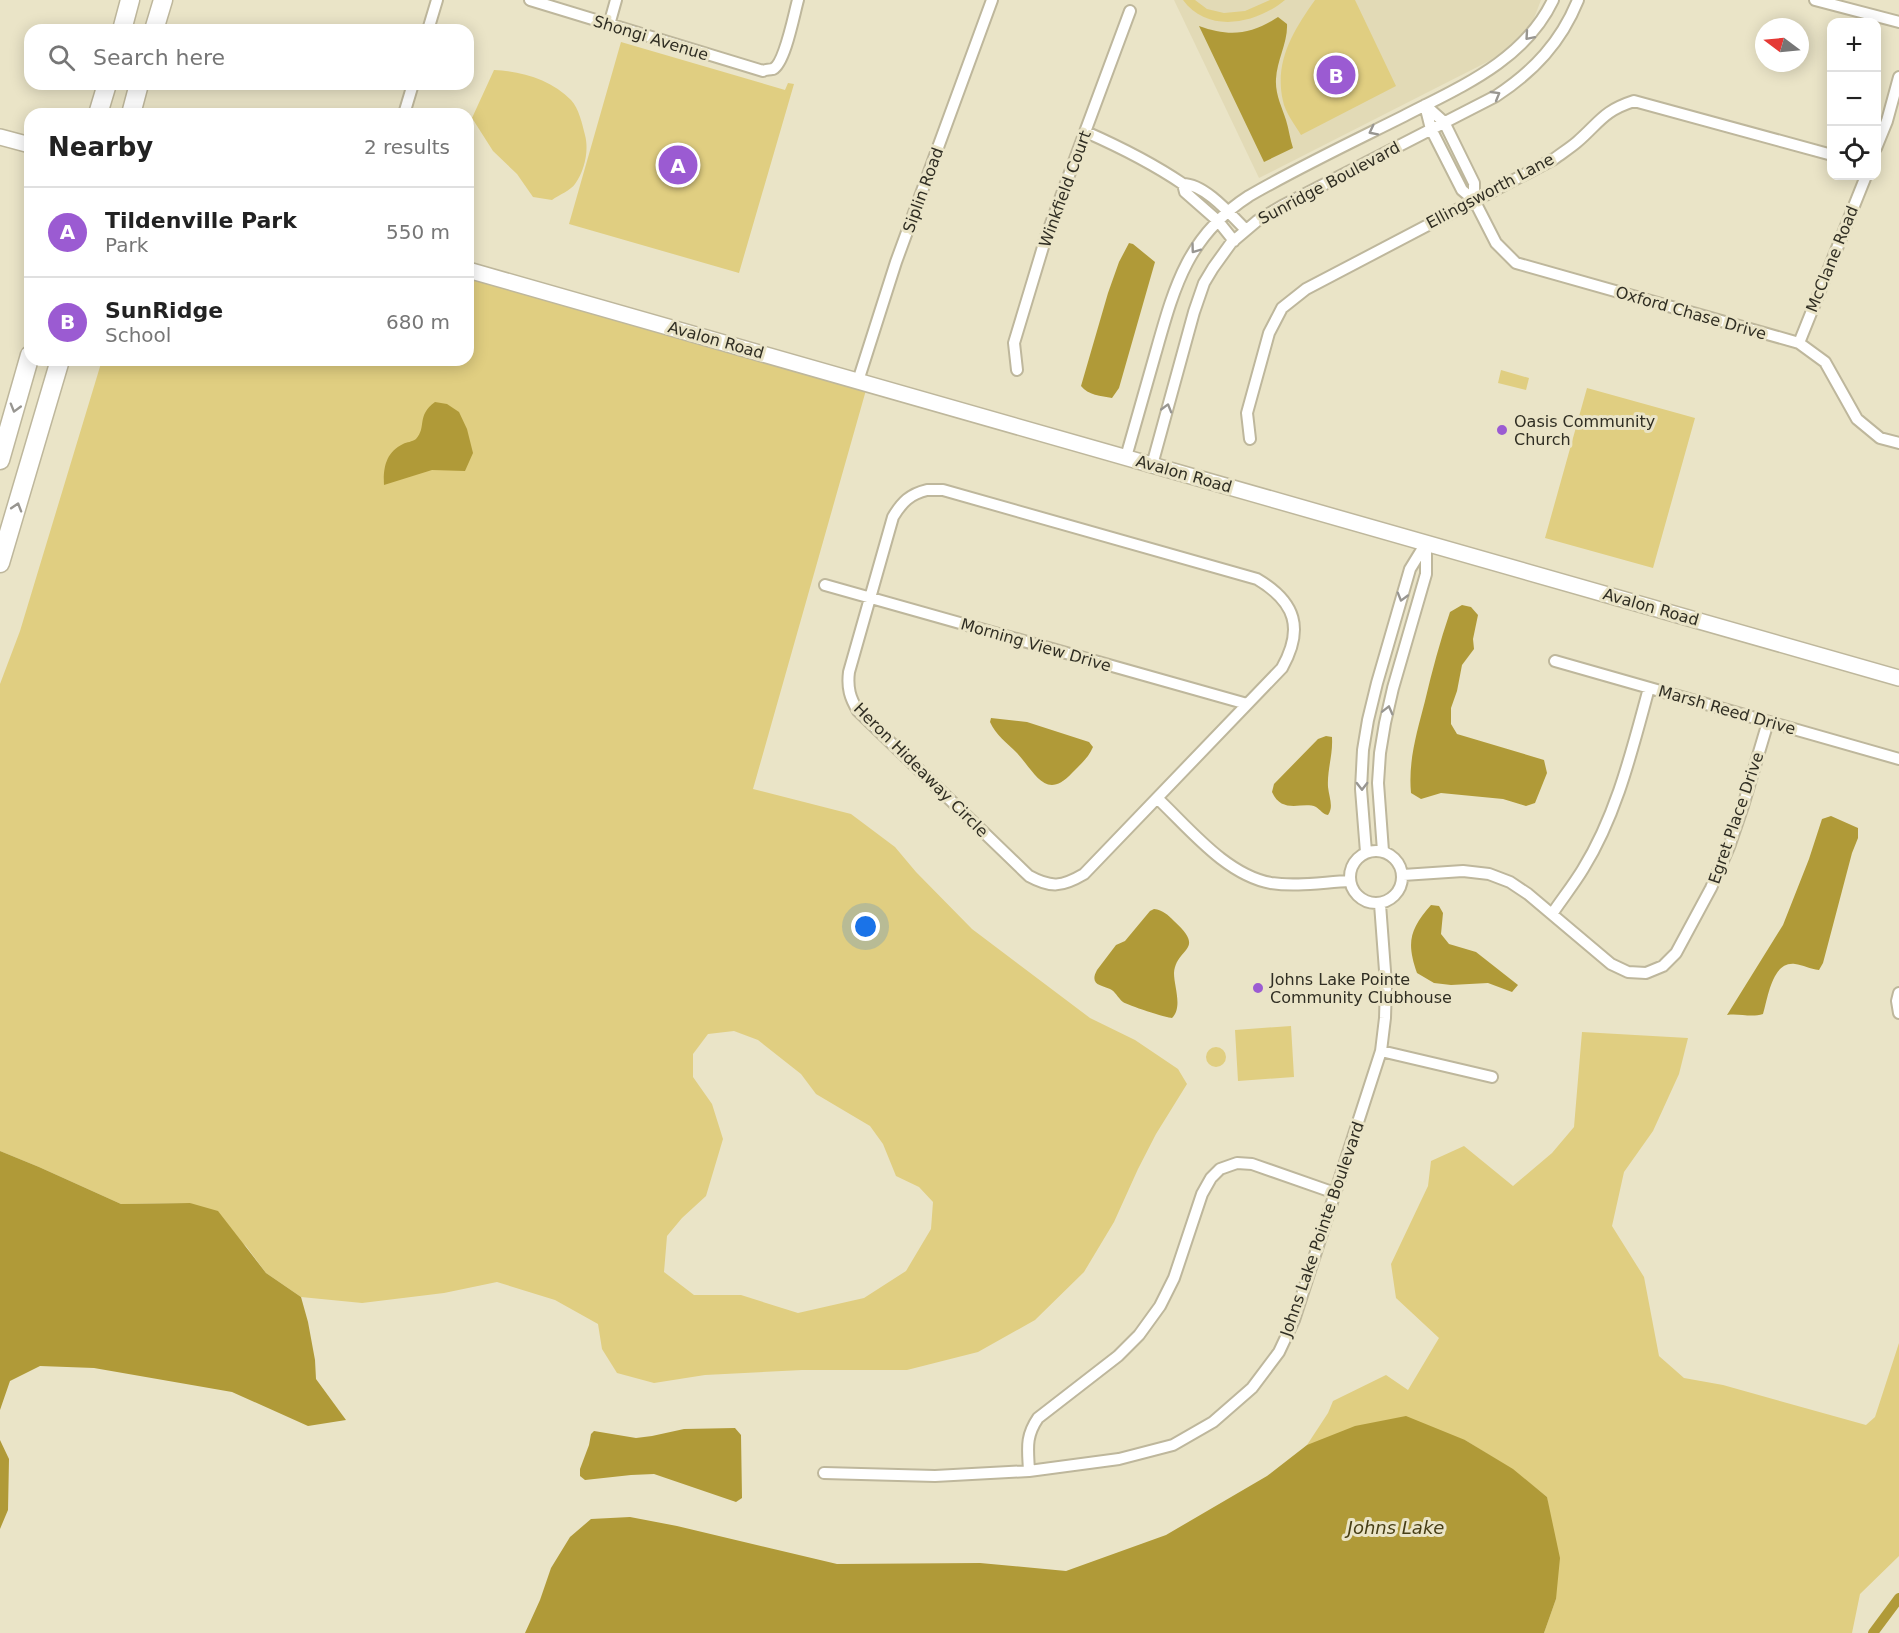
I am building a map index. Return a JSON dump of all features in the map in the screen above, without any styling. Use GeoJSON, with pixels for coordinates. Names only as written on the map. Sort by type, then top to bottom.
{"type":"FeatureCollection","features":[{"type":"Feature","properties":{"kind":"highway"},"geometry":{"type":"LineString","coordinates":[[124,24],[130,0]]}},
{"type":"Feature","properties":{"kind":"highway"},"geometry":{"type":"LineString","coordinates":[[156,24],[163,0]]}},
{"type":"Feature","properties":{"kind":"highway"},"geometry":{"type":"LineString","coordinates":[[100,108],[105,90]]}},
{"type":"Feature","properties":{"kind":"highway"},"geometry":{"type":"LineString","coordinates":[[132,108],[137,90]]}},
{"type":"Feature","properties":{"kind":"highway"},"geometry":{"type":"LineString","coordinates":[[0,460],[27,366]]}},
{"type":"Feature","properties":{"kind":"highway"},"geometry":{"type":"LineString","coordinates":[[0,563],[58,366]]}},
{"type":"Feature","properties":{"kind":"main road"},"geometry":{"type":"LineString","coordinates":[[0,136],[24,143]]}},
{"type":"Feature","properties":{"kind":"main road","name":"Avalon Road"},"geometry":{"type":"LineString","coordinates":[[474,272],[1899,678]]}},
{"type":"Feature","properties":{"kind":"street"},"geometry":{"type":"LineString","coordinates":[[430,24],[437,0]]}},
{"type":"Feature","properties":{"kind":"street","name":"Shongi Avenue"},"geometry":{"type":"LineString","coordinates":[[530,0],[763,70],[772,69],[779,64],[798,0]]}},
{"type":"Feature","properties":{"kind":"street"},"geometry":{"type":"LineString","coordinates":[[609,25],[616,0]]}},
{"type":"Feature","properties":{"kind":"street","name":"Siplin Road"},"geometry":{"type":"LineString","coordinates":[[858,381],[896,262],[992,0]]}},
{"type":"Feature","properties":{"kind":"street","name":"Sunridge Boulevard"},"geometry":{"type":"LineString","coordinates":[[1126,457],[1173,292],[1189,256],[1207,232],[1242,200],[1262,188],[1425,105],[1502,62],[1532,33],[1553,0]]}},
{"type":"Feature","properties":{"kind":"street","name":"Sunridge Boulevard"},"geometry":{"type":"LineString","coordinates":[[1152,465],[1198,296],[1213,268],[1234,241],[1257,221],[1282,206],[1496,96],[1517,82],[1535,66],[1558,39],[1578,0]]}},
{"type":"Feature","properties":{"kind":"street"},"geometry":{"type":"LineString","coordinates":[[1815,0],[1899,22]]}},
{"type":"Feature","properties":{"kind":"street","name":"Winkfield Court"},"geometry":{"type":"LineString","coordinates":[[1017,370],[1014,343],[1046,237],[1130,11]]}},
{"type":"Feature","properties":{"kind":"street"},"geometry":{"type":"LineString","coordinates":[[1881,136],[1899,76]]}},
{"type":"Feature","properties":{"kind":"street"},"geometry":{"type":"LineString","coordinates":[[406,108],[410,90]]}},
{"type":"Feature","properties":{"kind":"street","name":"Ellingsworth Lane"},"geometry":{"type":"LineString","coordinates":[[1250,439],[1247,413],[1269,333],[1282,308],[1306,289],[1554,159],[1577,142],[1601,117],[1617,107],[1634,102],[1827,154]]}},
{"type":"Feature","properties":{"kind":"street","name":"Oxford Chase Drive"},"geometry":{"type":"LineString","coordinates":[[1425,105],[1444,122],[1473,183],[1474,200]]}},
{"type":"Feature","properties":{"kind":"street","name":"Oxford Chase Drive"},"geometry":{"type":"LineString","coordinates":[[1425,105],[1431,129],[1462,190],[1474,200],[1496,243],[1516,263],[1799,344],[1825,362],[1857,418],[1880,438],[1899,443]]}},
{"type":"Feature","properties":{"kind":"street"},"geometry":{"type":"LineString","coordinates":[[1086,132],[1132,152],[1183,184],[1189,184],[1206,193],[1246,230]]}},
{"type":"Feature","properties":{"kind":"street"},"geometry":{"type":"LineString","coordinates":[[1448,164],[1461,157]]}},
{"type":"Feature","properties":{"kind":"street","name":"McClane Road"},"geometry":{"type":"LineString","coordinates":[[1799,344],[1864,180]]}},
{"type":"Feature","properties":{"kind":"street"},"geometry":{"type":"LineString","coordinates":[[1183,184],[1185,192],[1218,221],[1234,241]]}},
{"type":"Feature","properties":{"kind":"street","name":"Heron Hideaway Circle"},"geometry":{"type":"LineString","coordinates":[[943,490],[1257,579],[1272,588],[1284,600],[1292,615],[1294,633],[1291,652],[1282,668],[1084,874],[1070,882],[1054,885],[1042,883],[1029,876],[858,711],[850,699],[849,672],[870,597],[893,517],[902,503],[914,493],[943,490]]}},
{"type":"Feature","properties":{"kind":"street"},"geometry":{"type":"LineString","coordinates":[[1366,852],[1361,789],[1363,750],[1377,683],[1410,569],[1426,543]]}},
{"type":"Feature","properties":{"kind":"street"},"geometry":{"type":"LineString","coordinates":[[1383,851],[1378,783],[1384,723],[1426,574],[1426,543]]}},
{"type":"Feature","properties":{"kind":"street","name":"Morning View Drive"},"geometry":{"type":"LineString","coordinates":[[825,585],[1247,704]]}},
{"type":"Feature","properties":{"kind":"street","name":"Marsh Reed Drive"},"geometry":{"type":"LineString","coordinates":[[1555,662],[1899,759]]}},
{"type":"Feature","properties":{"kind":"street"},"geometry":{"type":"LineString","coordinates":[[1377,683],[1393,688]]}},
{"type":"Feature","properties":{"kind":"street"},"geometry":{"type":"LineString","coordinates":[[1552,914],[1583,868],[1605,826],[1623,781],[1649,688]]}},
{"type":"Feature","properties":{"kind":"street","name":"Egret Place Drive"},"geometry":{"type":"LineString","coordinates":[[1403,875],[1463,871],[1490,874],[1510,882],[1528,894],[1611,964],[1628,972],[1646,973],[1663,966],[1676,952],[1712,888],[1743,806],[1768,722]]}},
{"type":"Feature","properties":{"kind":"street"},"geometry":{"type":"LineString","coordinates":[[1157,798],[1216,854],[1251,877],[1270,883],[1289,885],[1350,880]]}},
{"type":"Feature","properties":{"kind":"street"},"geometry":{"type":"LineString","coordinates":[[1383,851],[1394,856],[1400,864],[1403,875],[1402,883],[1391,900],[1380,904],[1368,902],[1354,892],[1350,880],[1351,868],[1357,858],[1366,852],[1383,851]]}},
{"type":"Feature","properties":{"kind":"street","name":"Johns Lake Pointe Boulevard"},"geometry":{"type":"LineString","coordinates":[[824,1473],[935,1476],[1029,1471],[1119,1459],[1173,1444],[1213,1422],[1252,1388],[1279,1352],[1294,1320],[1381,1051],[1386,984],[1380,904]]}},
{"type":"Feature","properties":{"kind":"street"},"geometry":{"type":"LineString","coordinates":[[1899,993],[1897,1001],[1899,1013]]}},
{"type":"Feature","properties":{"kind":"street"},"geometry":{"type":"LineString","coordinates":[[1381,1051],[1492,1077]]}},
{"type":"Feature","properties":{"kind":"street"},"geometry":{"type":"LineString","coordinates":[[1029,1471],[1030,1429],[1038,1418],[1118,1356],[1139,1335],[1160,1306],[1174,1278],[1202,1194],[1210,1178],[1220,1169],[1237,1163],[1252,1164],[1335,1192]]}},
{"type":"Feature","properties":{"kind":"shaded area"},"geometry":{"type":"Polygon","coordinates":[[[1174,0],[1541,0],[1526,39],[1491,60],[1259,178],[1174,0]]]}},
{"type":"Feature","properties":{"kind":"shaded area"},"geometry":{"type":"Polygon","coordinates":[[[1183,0],[1195,0],[1207,9],[1224,13],[1245,11],[1270,0],[1285,0],[1260,15],[1232,22],[1205,18],[1193,11],[1183,0]]]}},
{"type":"Feature","properties":{"kind":"shaded area"},"geometry":{"type":"Polygon","coordinates":[[[1315,0],[1355,0],[1396,86],[1301,135],[1284,105],[1281,73],[1283,60],[1293,35],[1315,0]]]}},
{"type":"Feature","properties":{"kind":"shaded area"},"geometry":{"type":"Polygon","coordinates":[[[621,42],[785,90],[788,83],[794,84],[739,273],[569,224],[621,42]]]}},
{"type":"Feature","properties":{"kind":"shaded area"},"geometry":{"type":"Polygon","coordinates":[[[494,70],[515,72],[555,87],[574,104],[586,141],[584,166],[573,186],[552,200],[533,197],[517,174],[493,151],[474,121],[474,114],[494,70]]]}},
{"type":"Feature","properties":{"kind":"shaded area"},"geometry":{"type":"Polygon","coordinates":[[[474,272],[868,383],[753,789],[851,814],[895,847],[916,872],[972,929],[1090,1018],[1135,1040],[1178,1069],[1187,1084],[1156,1134],[1114,1222],[1084,1272],[1035,1320],[978,1352],[907,1370],[802,1370],[705,1375],[654,1383],[617,1373],[602,1349],[598,1324],[555,1300],[497,1282],[444,1293],[362,1303],[301,1297],[266,1273],[246,1246],[190,1203],[121,1204],[0,1151],[0,684],[20,631],[100,366],[474,366],[474,272]],[[734,1031],[708,1034],[693,1054],[693,1077],[712,1104],[723,1139],[706,1196],[682,1218],[667,1236],[664,1272],[694,1295],[741,1295],[798,1313],[864,1298],[906,1271],[931,1229],[933,1202],[919,1187],[896,1176],[883,1144],[870,1126],[816,1094],[801,1074],[758,1040],[734,1031]]]}},
{"type":"Feature","properties":{"kind":"shaded area"},"geometry":{"type":"Polygon","coordinates":[[[1501,370],[1529,378],[1526,390],[1498,383],[1501,370]]]}},
{"type":"Feature","properties":{"kind":"shaded area"},"geometry":{"type":"Polygon","coordinates":[[[1587,388],[1695,418],[1653,568],[1545,538],[1587,388]]]}},
{"type":"Feature","properties":{"kind":"shaded area"},"geometry":{"type":"Polygon","coordinates":[[[1291,1026],[1294,1077],[1238,1081],[1235,1030],[1291,1026]]]}},
{"type":"Feature","properties":{"kind":"shaded area"},"geometry":{"type":"Polygon","coordinates":[[[1582,1032],[1688,1038],[1679,1074],[1653,1131],[1624,1172],[1612,1226],[1644,1277],[1659,1356],[1684,1378],[1723,1385],[1866,1425],[1875,1417],[1899,1343],[1899,1556],[1860,1594],[1852,1633],[1544,1633],[1556,1599],[1547,1497],[1513,1470],[1465,1440],[1307,1445],[1328,1413],[1333,1401],[1386,1375],[1408,1390],[1439,1338],[1396,1298],[1391,1264],[1428,1186],[1431,1161],[1464,1146],[1513,1186],[1552,1153],[1574,1127],[1582,1032]]]}},
{"type":"Feature","properties":{"kind":"shaded area"},"geometry":{"type":"Polygon","coordinates":[[[1212,1047],[1220,1047],[1226,1053],[1226,1061],[1220,1067],[1212,1067],[1206,1061],[1206,1053],[1212,1047]]]}},
{"type":"Feature","properties":{"kind":"water"},"geometry":{"type":"Polygon","coordinates":[[[1278,17],[1287,24],[1286,38],[1277,72],[1277,90],[1293,148],[1264,162],[1199,26],[1230,33],[1249,31],[1278,17]]]}},
{"type":"Feature","properties":{"kind":"water"},"geometry":{"type":"Polygon","coordinates":[[[1129,243],[1155,262],[1119,388],[1112,398],[1091,393],[1081,386],[1108,293],[1119,262],[1129,243]]]}},
{"type":"Feature","properties":{"kind":"water"},"geometry":{"type":"Polygon","coordinates":[[[435,402],[447,404],[459,412],[467,429],[473,453],[465,471],[432,470],[384,485],[385,467],[389,456],[397,447],[416,439],[426,412],[435,402]]]}},
{"type":"Feature","properties":{"kind":"water"},"geometry":{"type":"Polygon","coordinates":[[[1462,605],[1471,607],[1478,615],[1473,639],[1474,649],[1462,665],[1451,708],[1451,724],[1457,734],[1544,760],[1547,773],[1535,803],[1526,806],[1503,799],[1441,793],[1421,799],[1411,793],[1414,747],[1436,656],[1450,612],[1462,605]]]}},
{"type":"Feature","properties":{"kind":"water"},"geometry":{"type":"Polygon","coordinates":[[[991,718],[1027,722],[1089,742],[1093,747],[1084,761],[1063,781],[1055,785],[1048,785],[1036,776],[992,727],[991,718]]]}},
{"type":"Feature","properties":{"kind":"water"},"geometry":{"type":"Polygon","coordinates":[[[1326,736],[1332,737],[1328,781],[1331,805],[1328,815],[1316,807],[1281,803],[1272,792],[1274,784],[1318,739],[1326,736]]]}},
{"type":"Feature","properties":{"kind":"water"},"geometry":{"type":"Polygon","coordinates":[[[1831,816],[1858,828],[1858,838],[1823,963],[1819,970],[1795,964],[1781,968],[1772,982],[1763,1014],[1727,1015],[1783,925],[1822,819],[1831,816]]]}},
{"type":"Feature","properties":{"kind":"water"},"geometry":{"type":"Polygon","coordinates":[[[1431,905],[1439,906],[1443,913],[1441,934],[1449,944],[1476,952],[1518,985],[1512,992],[1488,983],[1451,985],[1434,983],[1417,973],[1412,953],[1412,936],[1418,921],[1431,905]]]}},
{"type":"Feature","properties":{"kind":"water"},"geometry":{"type":"Polygon","coordinates":[[[1154,909],[1167,915],[1184,931],[1189,944],[1179,958],[1174,973],[1177,1008],[1172,1018],[1126,1004],[1112,990],[1097,984],[1094,979],[1097,970],[1116,945],[1125,941],[1154,909]]]}},
{"type":"Feature","properties":{"kind":"water"},"geometry":{"type":"Polygon","coordinates":[[[0,1151],[121,1204],[190,1203],[218,1211],[266,1273],[301,1297],[315,1360],[316,1379],[346,1420],[308,1426],[232,1392],[94,1368],[40,1366],[10,1381],[0,1410],[0,1151]]]}},
{"type":"Feature","properties":{"kind":"water","name":"Johns Lake"},"geometry":{"type":"Polygon","coordinates":[[[1406,1416],[1465,1440],[1513,1469],[1547,1497],[1560,1558],[1556,1599],[1544,1633],[525,1633],[551,1568],[570,1537],[591,1519],[630,1517],[837,1564],[980,1563],[1066,1571],[1166,1535],[1267,1476],[1307,1445],[1355,1426],[1406,1416]]]}},
{"type":"Feature","properties":{"kind":"water"},"geometry":{"type":"Polygon","coordinates":[[[735,1428],[741,1435],[742,1498],[736,1502],[654,1474],[585,1480],[580,1476],[580,1469],[594,1431],[636,1438],[684,1429],[735,1428]]]}},
{"type":"Feature","properties":{"kind":"water"},"geometry":{"type":"Polygon","coordinates":[[[0,1440],[9,1459],[8,1510],[0,1529],[0,1440]]]}},
{"type":"Feature","properties":{"kind":"waterway"},"geometry":{"type":"LineString","coordinates":[[1873,1633],[1899,1598]]}},
{"type":"Feature","properties":{"kind":"place","name":"SunRidge"},"geometry":{"type":"Point","coordinates":[1336,75]}},
{"type":"Feature","properties":{"kind":"place","name":"Tildenville Park"},"geometry":{"type":"Point","coordinates":[678,165]}},
{"type":"Feature","properties":{"kind":"place","name":"Oasis Community Church"},"geometry":{"type":"Point","coordinates":[1502,430]}},
{"type":"Feature","properties":{"kind":"place","name":"Johns Lake Pointe Community Clubhouse"},"geometry":{"type":"Point","coordinates":[1258,988]}}]}
